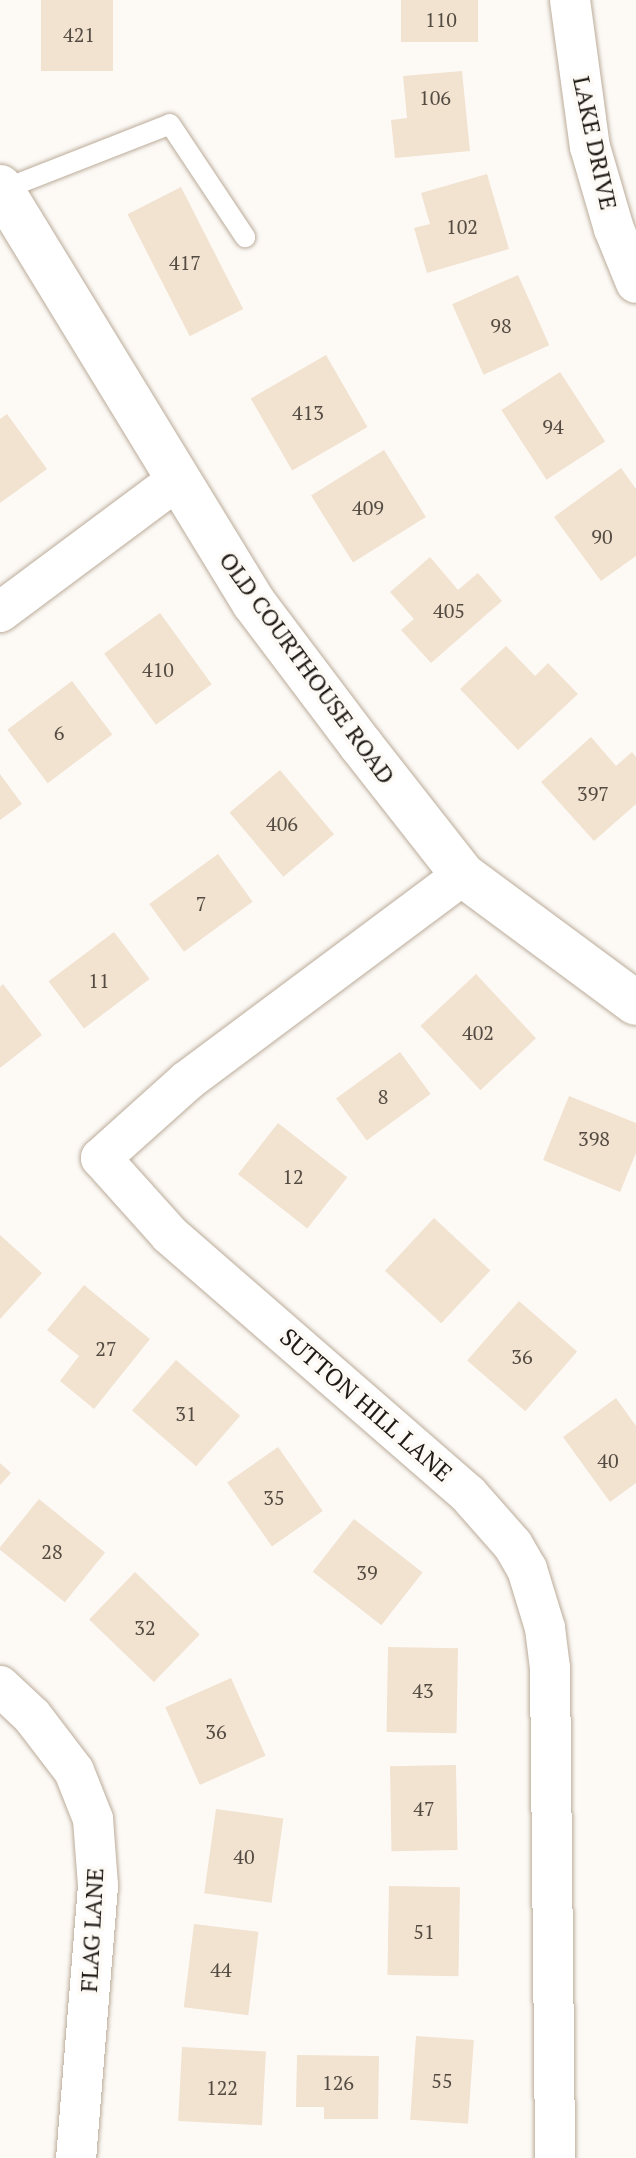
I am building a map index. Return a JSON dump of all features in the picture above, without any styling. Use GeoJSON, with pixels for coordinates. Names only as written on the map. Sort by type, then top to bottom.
{"type":"FeatureCollection","features":[{"type":"Feature","properties":{"kind":"street","name":"LAKE DRIVE"},"geometry":{"type":"LineString","coordinates":[[570,0],[590,147],[614,229],[636,283]]}},
{"type":"Feature","properties":{"kind":"street","name":"OLD COURTHOUSE ROAD"},"geometry":{"type":"LineString","coordinates":[[1,189],[254,603],[463,875],[636,1003]]}},
{"type":"Feature","properties":{"kind":"street"},"geometry":{"type":"LineString","coordinates":[[0,612],[177,480]]}},
{"type":"Feature","properties":{"kind":"street","name":"SUTTON HILL LANE"},"geometry":{"type":"LineString","coordinates":[[463,875],[188,1080],[101,1158],[170,1235],[468,1494],[513,1545],[527,1569],[545,1628],[550,1668],[555,2158]]}},
{"type":"Feature","properties":{"kind":"street","name":"FLAG LANE"},"geometry":{"type":"LineString","coordinates":[[0,1686],[32,1716],[74,1771],[93,1819],[98,1886],[76,2158]]}},
{"type":"Feature","properties":{"kind":"lane"},"geometry":{"type":"LineString","coordinates":[[1,189],[170,124],[245,237]]}},
{"type":"Feature","properties":{"kind":"building"},"geometry":{"type":"Polygon","coordinates":[[[41,0],[113,0],[113,71],[41,71],[41,0]]]}},
{"type":"Feature","properties":{"kind":"building"},"geometry":{"type":"Polygon","coordinates":[[[401,0],[478,0],[478,42],[401,42],[401,0]]]}},
{"type":"Feature","properties":{"kind":"building"},"geometry":{"type":"Polygon","coordinates":[[[462,71],[470,151],[395,158],[391,120],[407,118],[403,76],[462,71]]]}},
{"type":"Feature","properties":{"kind":"building"},"geometry":{"type":"Polygon","coordinates":[[[487,174],[509,249],[427,273],[414,228],[430,224],[421,193],[487,174]]]}},
{"type":"Feature","properties":{"kind":"building"},"geometry":{"type":"Polygon","coordinates":[[[181,187],[243,309],[190,336],[128,214],[181,187]]]}},
{"type":"Feature","properties":{"kind":"building"},"geometry":{"type":"Polygon","coordinates":[[[518,275],[549,345],[484,375],[452,304],[518,275]]]}},
{"type":"Feature","properties":{"kind":"building"},"geometry":{"type":"Polygon","coordinates":[[[326,355],[368,427],[292,470],[251,398],[326,355]]]}},
{"type":"Feature","properties":{"kind":"building"},"geometry":{"type":"Polygon","coordinates":[[[560,372],[605,442],[546,480],[501,410],[560,372]]]}},
{"type":"Feature","properties":{"kind":"building"},"geometry":{"type":"Polygon","coordinates":[[[7,414],[47,469],[0,503],[0,419],[7,414]]]}},
{"type":"Feature","properties":{"kind":"building"},"geometry":{"type":"Polygon","coordinates":[[[384,450],[426,517],[353,563],[311,496],[384,450]]]}},
{"type":"Feature","properties":{"kind":"building"},"geometry":{"type":"Polygon","coordinates":[[[621,468],[636,489],[636,556],[601,581],[554,517],[621,468]]]}},
{"type":"Feature","properties":{"kind":"building"},"geometry":{"type":"Polygon","coordinates":[[[430,557],[458,590],[478,573],[502,601],[431,663],[401,630],[414,619],[390,592],[430,557]]]}},
{"type":"Feature","properties":{"kind":"building"},"geometry":{"type":"Polygon","coordinates":[[[160,613],[212,684],[156,725],[104,654],[160,613]]]}},
{"type":"Feature","properties":{"kind":"building"},"geometry":{"type":"Polygon","coordinates":[[[506,646],[535,676],[548,663],[578,694],[518,750],[460,689],[506,646]]]}},
{"type":"Feature","properties":{"kind":"building"},"geometry":{"type":"Polygon","coordinates":[[[72,681],[112,735],[48,783],[7,730],[72,681]]]}},
{"type":"Feature","properties":{"kind":"building"},"geometry":{"type":"Polygon","coordinates":[[[591,737],[616,766],[632,752],[636,757],[636,804],[594,841],[541,782],[591,737]]]}},
{"type":"Feature","properties":{"kind":"building"},"geometry":{"type":"Polygon","coordinates":[[[280,770],[334,834],[283,877],[229,812],[280,770]]]}},
{"type":"Feature","properties":{"kind":"building"},"geometry":{"type":"Polygon","coordinates":[[[0,774],[22,804],[0,820],[0,774]]]}},
{"type":"Feature","properties":{"kind":"building"},"geometry":{"type":"Polygon","coordinates":[[[218,854],[253,902],[184,952],[149,904],[218,854]]]}},
{"type":"Feature","properties":{"kind":"building"},"geometry":{"type":"Polygon","coordinates":[[[114,932],[150,979],[84,1028],[49,981],[114,932]]]}},
{"type":"Feature","properties":{"kind":"building"},"geometry":{"type":"Polygon","coordinates":[[[476,974],[536,1038],[480,1090],[420,1026],[476,974]]]}},
{"type":"Feature","properties":{"kind":"building"},"geometry":{"type":"Polygon","coordinates":[[[3,984],[42,1035],[0,1068],[0,987],[3,984]]]}},
{"type":"Feature","properties":{"kind":"building"},"geometry":{"type":"Polygon","coordinates":[[[400,1052],[431,1094],[367,1141],[336,1098],[400,1052]]]}},
{"type":"Feature","properties":{"kind":"building"},"geometry":{"type":"Polygon","coordinates":[[[569,1096],[636,1123],[636,1153],[620,1192],[543,1160],[569,1096]]]}},
{"type":"Feature","properties":{"kind":"building"},"geometry":{"type":"Polygon","coordinates":[[[278,1123],[347,1177],[307,1228],[238,1174],[278,1123]]]}},
{"type":"Feature","properties":{"kind":"building"},"geometry":{"type":"Polygon","coordinates":[[[434,1218],[490,1271],[441,1323],[385,1271],[434,1218]]]}},
{"type":"Feature","properties":{"kind":"building"},"geometry":{"type":"Polygon","coordinates":[[[0,1235],[42,1273],[0,1319],[0,1235]]]}},
{"type":"Feature","properties":{"kind":"building"},"geometry":{"type":"Polygon","coordinates":[[[84,1285],[150,1339],[94,1409],[60,1381],[79,1356],[47,1330],[84,1285]]]}},
{"type":"Feature","properties":{"kind":"building"},"geometry":{"type":"Polygon","coordinates":[[[519,1301],[577,1352],[525,1411],[467,1361],[519,1301]]]}},
{"type":"Feature","properties":{"kind":"building"},"geometry":{"type":"Polygon","coordinates":[[[176,1360],[240,1416],[196,1466],[132,1411],[176,1360]]]}},
{"type":"Feature","properties":{"kind":"building"},"geometry":{"type":"Polygon","coordinates":[[[616,1398],[636,1426],[636,1483],[610,1502],[563,1437],[616,1398]]]}},
{"type":"Feature","properties":{"kind":"building"},"geometry":{"type":"Polygon","coordinates":[[[278,1447],[323,1511],[272,1546],[227,1483],[278,1447]]]}},
{"type":"Feature","properties":{"kind":"building"},"geometry":{"type":"Polygon","coordinates":[[[0,1463],[11,1473],[0,1485],[0,1463]]]}},
{"type":"Feature","properties":{"kind":"building"},"geometry":{"type":"Polygon","coordinates":[[[39,1499],[105,1552],[65,1602],[0,1550],[39,1499]]]}},
{"type":"Feature","properties":{"kind":"building"},"geometry":{"type":"Polygon","coordinates":[[[354,1519],[423,1573],[381,1625],[313,1572],[354,1519]]]}},
{"type":"Feature","properties":{"kind":"building"},"geometry":{"type":"Polygon","coordinates":[[[135,1572],[200,1635],[154,1682],[89,1619],[135,1572]]]}},
{"type":"Feature","properties":{"kind":"building"},"geometry":{"type":"Polygon","coordinates":[[[388,1647],[458,1648],[457,1733],[387,1732],[388,1647]]]}},
{"type":"Feature","properties":{"kind":"building"},"geometry":{"type":"Polygon","coordinates":[[[231,1678],[266,1756],[200,1785],[165,1707],[231,1678]]]}},
{"type":"Feature","properties":{"kind":"building"},"geometry":{"type":"Polygon","coordinates":[[[456,1765],[457,1850],[391,1851],[390,1766],[456,1765]]]}},
{"type":"Feature","properties":{"kind":"building"},"geometry":{"type":"Polygon","coordinates":[[[216,1809],[283,1818],[272,1903],[204,1893],[216,1809]]]}},
{"type":"Feature","properties":{"kind":"building"},"geometry":{"type":"Polygon","coordinates":[[[389,1886],[460,1887],[458,1976],[387,1975],[389,1886]]]}},
{"type":"Feature","properties":{"kind":"building"},"geometry":{"type":"Polygon","coordinates":[[[194,1924],[259,1932],[248,2015],[184,2007],[194,1924]]]}},
{"type":"Feature","properties":{"kind":"building"},"geometry":{"type":"Polygon","coordinates":[[[416,2036],[474,2040],[468,2124],[410,2120],[416,2036]]]}},
{"type":"Feature","properties":{"kind":"building"},"geometry":{"type":"Polygon","coordinates":[[[182,2047],[266,2051],[262,2125],[178,2121],[182,2047]]]}},
{"type":"Feature","properties":{"kind":"building"},"geometry":{"type":"Polygon","coordinates":[[[297,2055],[379,2056],[378,2119],[324,2119],[324,2107],[296,2107],[297,2055]]]}}]}
